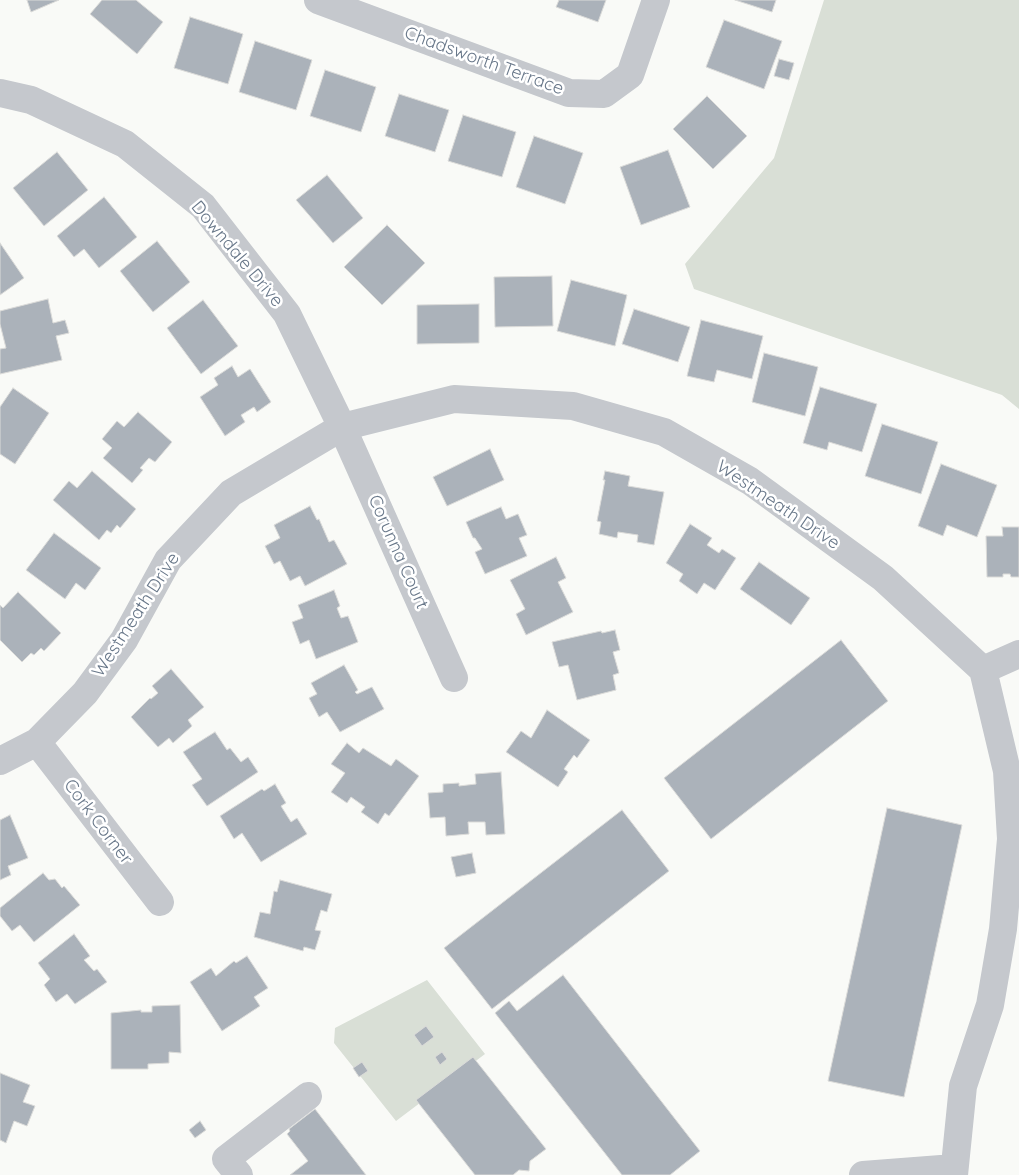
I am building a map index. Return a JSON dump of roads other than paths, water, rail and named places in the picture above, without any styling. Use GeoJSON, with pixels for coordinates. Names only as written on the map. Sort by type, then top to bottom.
{"type":"FeatureCollection","features":[{"type":"Feature","properties":{"kind":"street","name":"Chadsworth Terrace"},"geometry":{"type":"LineString","coordinates":[[318,0],[359,7],[569,94],[604,94],[630,75],[656,0]]}},
{"type":"Feature","properties":{"kind":"street","name":"Downdale Drive"},"geometry":{"type":"LineString","coordinates":[[0,93],[31,100],[125,144],[202,206],[287,314],[342,427]]}},
{"type":"Feature","properties":{"kind":"street","name":"Westmeath Drive"},"geometry":{"type":"LineString","coordinates":[[0,761],[37,742],[85,693],[124,640],[168,560],[231,493],[342,427],[454,399],[573,406],[664,432],[750,481],[883,578],[983,670]]}},
{"type":"Feature","properties":{"kind":"street","name":"Corunna Court"},"geometry":{"type":"LineString","coordinates":[[342,427],[454,678]]}},
{"type":"Feature","properties":{"kind":"street"},"geometry":{"type":"LineString","coordinates":[[863,1175],[954,1172],[963,1086],[990,1005],[1003,929],[1015,836],[1007,771],[983,670],[1019,654]]}},
{"type":"Feature","properties":{"kind":"street","name":"Cork Corner"},"geometry":{"type":"LineString","coordinates":[[37,742],[160,902]]}},
{"type":"Feature","properties":{"kind":"street"},"geometry":{"type":"LineString","coordinates":[[239,1175],[226,1159],[308,1096]]}}]}
